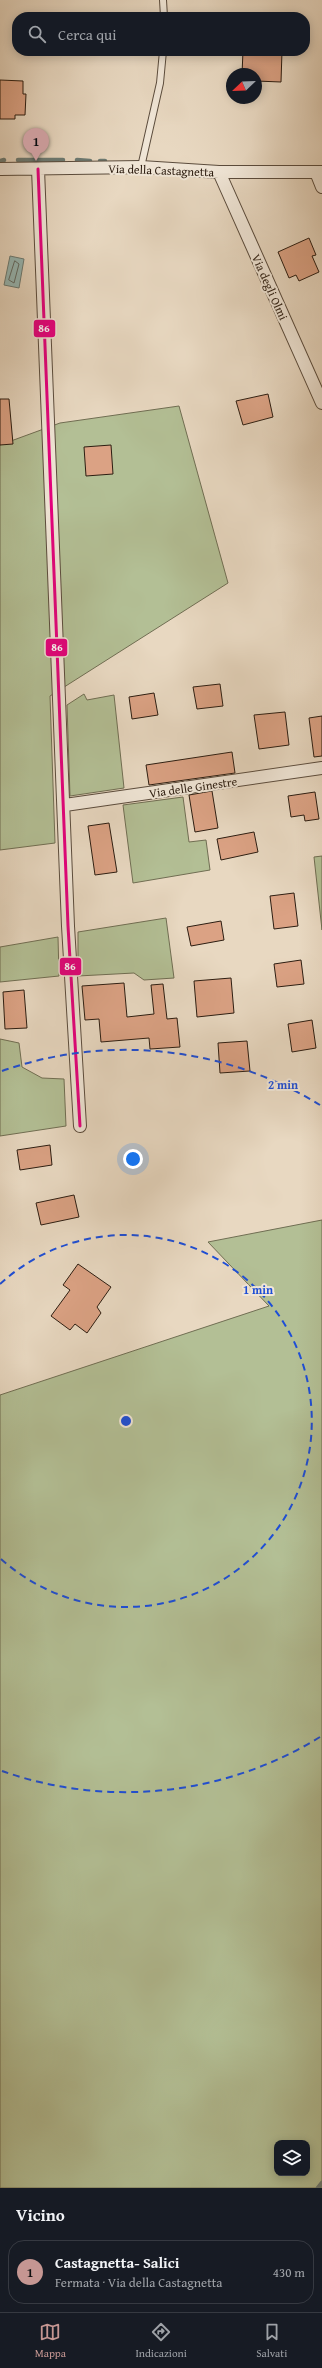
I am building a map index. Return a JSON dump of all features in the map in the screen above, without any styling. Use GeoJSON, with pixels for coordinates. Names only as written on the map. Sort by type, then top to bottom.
{"type":"FeatureCollection","features":[{"type":"Feature","properties":{"kind":"street","name":"Via della Castagnetta"},"geometry":{"type":"LineString","coordinates":[[0,169],[141,167],[219,172],[319,172]]}},
{"type":"Feature","properties":{"kind":"street"},"geometry":{"type":"LineString","coordinates":[[38,169],[65,805],[68,926],[80,1126]]}},
{"type":"Feature","properties":{"kind":"street","name":"Via degli Olmi"},"geometry":{"type":"LineString","coordinates":[[219,172],[322,403]]}},
{"type":"Feature","properties":{"kind":"street"},"geometry":{"type":"LineString","coordinates":[[319,172],[322,187]]}},
{"type":"Feature","properties":{"kind":"street","name":"Via delle Ginestre"},"geometry":{"type":"LineString","coordinates":[[65,805],[322,768]]}},
{"type":"Feature","properties":{"kind":"lane"},"geometry":{"type":"LineString","coordinates":[[163,0],[164,12]]}},
{"type":"Feature","properties":{"kind":"lane"},"geometry":{"type":"LineString","coordinates":[[141,167],[160,83],[163,56]]}},
{"type":"Feature","properties":{"kind":"green space"},"geometry":{"type":"Polygon","coordinates":[[[179,406],[228,583],[50,696],[55,843],[0,850],[0,445],[60,423],[179,406]]]}},
{"type":"Feature","properties":{"kind":"green space"},"geometry":{"type":"Polygon","coordinates":[[[84,694],[87,700],[114,695],[124,788],[70,796],[67,705],[84,694]]]}},
{"type":"Feature","properties":{"kind":"green space"},"geometry":{"type":"Polygon","coordinates":[[[183,797],[189,842],[206,840],[210,870],[133,883],[123,805],[183,797]]]}},
{"type":"Feature","properties":{"kind":"green space"},"geometry":{"type":"Polygon","coordinates":[[[322,856],[322,930],[314,857],[322,856]]]}},
{"type":"Feature","properties":{"kind":"green space"},"geometry":{"type":"Polygon","coordinates":[[[166,918],[174,978],[144,980],[134,973],[78,976],[78,932],[166,918]]]}},
{"type":"Feature","properties":{"kind":"green space"},"geometry":{"type":"Polygon","coordinates":[[[58,937],[59,976],[0,982],[0,947],[58,937]]]}},
{"type":"Feature","properties":{"kind":"green space"},"geometry":{"type":"Polygon","coordinates":[[[0,1039],[19,1043],[22,1067],[42,1078],[64,1079],[66,1126],[0,1136],[0,1039]]]}},
{"type":"Feature","properties":{"kind":"green space"},"geometry":{"type":"Polygon","coordinates":[[[322,1220],[322,2188],[0,2188],[0,1395],[269,1306],[208,1242],[322,1220]]]}},
{"type":"Feature","properties":{"kind":"water"},"geometry":{"type":"Polygon","coordinates":[[[10,256],[24,259],[19,288],[4,285],[10,256]]]}},
{"type":"Feature","properties":{"kind":"building"},"geometry":{"type":"Polygon","coordinates":[[[243,56],[282,56],[281,82],[262,81],[262,68],[242,68],[243,56]]]}},
{"type":"Feature","properties":{"kind":"building"},"geometry":{"type":"Polygon","coordinates":[[[0,80],[23,81],[23,94],[26,94],[25,115],[15,115],[15,119],[0,119],[0,80]]]}},
{"type":"Feature","properties":{"kind":"building"},"geometry":{"type":"Polygon","coordinates":[[[309,238],[316,255],[312,256],[319,272],[299,281],[296,275],[289,278],[278,252],[309,238]]]}},
{"type":"Feature","properties":{"kind":"building"},"geometry":{"type":"Polygon","coordinates":[[[268,394],[273,417],[243,425],[236,401],[268,394]]]}},
{"type":"Feature","properties":{"kind":"building"},"geometry":{"type":"Polygon","coordinates":[[[0,399],[9,399],[13,444],[0,445],[0,399]]]}},
{"type":"Feature","properties":{"kind":"building"},"geometry":{"type":"Polygon","coordinates":[[[111,445],[113,474],[86,476],[84,447],[111,445]]]}},
{"type":"Feature","properties":{"kind":"building"},"geometry":{"type":"Polygon","coordinates":[[[220,684],[223,706],[197,709],[193,687],[220,684]]]}},
{"type":"Feature","properties":{"kind":"building"},"geometry":{"type":"Polygon","coordinates":[[[154,693],[158,715],[132,719],[129,697],[154,693]]]}},
{"type":"Feature","properties":{"kind":"building"},"geometry":{"type":"Polygon","coordinates":[[[285,712],[289,745],[259,749],[254,715],[285,712]]]}},
{"type":"Feature","properties":{"kind":"building"},"geometry":{"type":"Polygon","coordinates":[[[322,716],[322,756],[314,757],[309,718],[322,716]]]}},
{"type":"Feature","properties":{"kind":"building"},"geometry":{"type":"Polygon","coordinates":[[[232,752],[235,773],[149,785],[146,765],[232,752]]]}},
{"type":"Feature","properties":{"kind":"building"},"geometry":{"type":"Polygon","coordinates":[[[212,791],[218,828],[195,832],[189,795],[212,791]]]}},
{"type":"Feature","properties":{"kind":"building"},"geometry":{"type":"Polygon","coordinates":[[[315,792],[319,819],[305,821],[304,815],[291,817],[288,796],[315,792]]]}},
{"type":"Feature","properties":{"kind":"building"},"geometry":{"type":"Polygon","coordinates":[[[109,823],[117,872],[95,875],[88,826],[109,823]]]}},
{"type":"Feature","properties":{"kind":"building"},"geometry":{"type":"Polygon","coordinates":[[[254,832],[258,852],[221,860],[217,839],[254,832]]]}},
{"type":"Feature","properties":{"kind":"building"},"geometry":{"type":"Polygon","coordinates":[[[294,893],[298,926],[274,929],[270,896],[294,893]]]}},
{"type":"Feature","properties":{"kind":"building"},"geometry":{"type":"Polygon","coordinates":[[[221,921],[224,940],[191,946],[187,927],[221,921]]]}},
{"type":"Feature","properties":{"kind":"building"},"geometry":{"type":"Polygon","coordinates":[[[301,960],[304,984],[277,987],[274,964],[301,960]]]}},
{"type":"Feature","properties":{"kind":"building"},"geometry":{"type":"Polygon","coordinates":[[[231,978],[234,1013],[197,1017],[194,981],[231,978]]]}},
{"type":"Feature","properties":{"kind":"building"},"geometry":{"type":"Polygon","coordinates":[[[124,983],[127,1017],[154,1014],[151,985],[163,984],[167,1019],[177,1018],[180,1047],[150,1049],[149,1038],[101,1042],[99,1019],[85,1020],[82,986],[124,983]]]}},
{"type":"Feature","properties":{"kind":"building"},"geometry":{"type":"Polygon","coordinates":[[[24,990],[27,1028],[5,1029],[3,992],[24,990]]]}},
{"type":"Feature","properties":{"kind":"building"},"geometry":{"type":"Polygon","coordinates":[[[312,1020],[316,1048],[292,1052],[288,1024],[312,1020]]]}},
{"type":"Feature","properties":{"kind":"building"},"geometry":{"type":"Polygon","coordinates":[[[247,1041],[250,1071],[220,1073],[218,1043],[247,1041]]]}},
{"type":"Feature","properties":{"kind":"building"},"geometry":{"type":"Polygon","coordinates":[[[50,1145],[52,1165],[20,1170],[17,1150],[50,1145]]]}},
{"type":"Feature","properties":{"kind":"building"},"geometry":{"type":"Polygon","coordinates":[[[74,1195],[79,1217],[41,1225],[36,1203],[74,1195]]]}},
{"type":"Feature","properties":{"kind":"building"},"geometry":{"type":"Polygon","coordinates":[[[78,1264],[111,1287],[97,1307],[101,1313],[87,1333],[75,1324],[70,1330],[51,1316],[70,1290],[63,1285],[78,1264]]]}},
{"type":"Feature","properties":{"kind":"waterway"},"geometry":{"type":"LineString","coordinates":[[0,161],[4,160]]}},
{"type":"Feature","properties":{"kind":"waterway"},"geometry":{"type":"LineString","coordinates":[[18,160],[63,160]]}},
{"type":"Feature","properties":{"kind":"waterway"},"geometry":{"type":"LineString","coordinates":[[77,160],[90,161]]}},
{"type":"Feature","properties":{"kind":"waterway"},"geometry":{"type":"LineString","coordinates":[[100,161],[105,161]]}},
{"type":"Feature","properties":{"kind":"waterway"},"geometry":{"type":"LineString","coordinates":[[318,2188],[322,2183]]}},
{"type":"Feature","properties":{"kind":"transit line","name":"86"},"geometry":{"type":"LineString","coordinates":[[38,169],[68,926],[80,1126]]}},
{"type":"Feature","properties":{"kind":"place","name":"Castagnetta- Salici"},"geometry":{"type":"Point","coordinates":[36,161]}}]}
